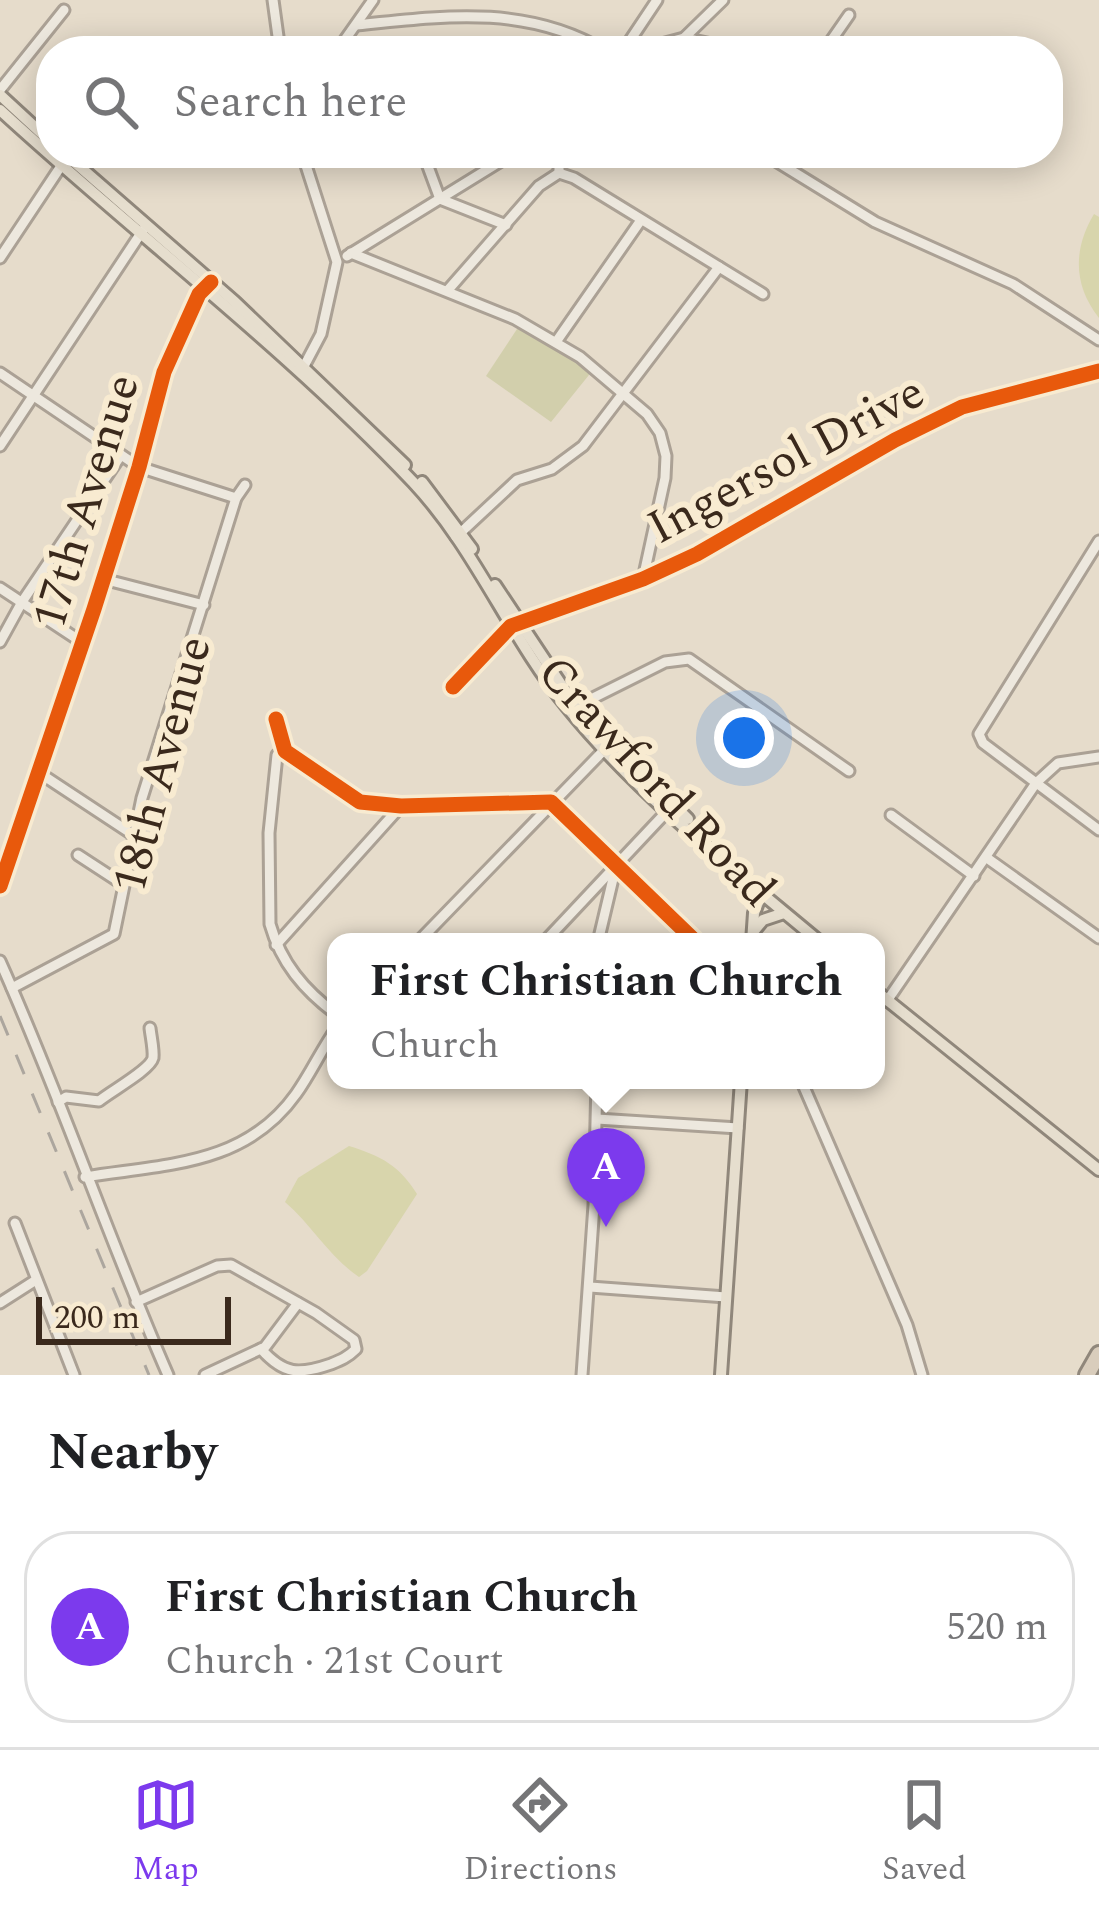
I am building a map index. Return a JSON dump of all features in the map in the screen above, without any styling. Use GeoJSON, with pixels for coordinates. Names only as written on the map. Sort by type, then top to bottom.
{"type":"FeatureCollection","features":[{"type":"Feature","properties":{"kind":"highway"},"geometry":{"type":"LineString","coordinates":[[1087,1375],[1099,1354]]}},
{"type":"Feature","properties":{"kind":"main road"},"geometry":{"type":"LineString","coordinates":[[0,93],[36,128]]}},
{"type":"Feature","properties":{"kind":"main road","name":"Crawford Road"},"geometry":{"type":"LineString","coordinates":[[0,110],[36,138]]}},
{"type":"Feature","properties":{"kind":"main road","name":"Crawford Road"},"geometry":{"type":"LineString","coordinates":[[74,168],[407,467],[459,534],[572,708],[762,894],[809,933]]}},
{"type":"Feature","properties":{"kind":"main road","name":"Crawford Road"},"geometry":{"type":"LineString","coordinates":[[671,807],[745,883],[762,894]]}},
{"type":"Feature","properties":{"kind":"main road"},"geometry":{"type":"LineString","coordinates":[[745,883],[754,913]]}},
{"type":"Feature","properties":{"kind":"main road"},"geometry":{"type":"LineString","coordinates":[[752,933],[762,894]]}},
{"type":"Feature","properties":{"kind":"main road"},"geometry":{"type":"LineString","coordinates":[[753,933],[762,894]]}},
{"type":"Feature","properties":{"kind":"main road"},"geometry":{"type":"LineString","coordinates":[[755,933],[764,920],[785,913]]}},
{"type":"Feature","properties":{"kind":"main road"},"geometry":{"type":"LineString","coordinates":[[887,1001],[1099,1170]]}},
{"type":"Feature","properties":{"kind":"main road"},"geometry":{"type":"LineString","coordinates":[[721,1375],[740,1089]]}},
{"type":"Feature","properties":{"kind":"street"},"geometry":{"type":"LineString","coordinates":[[273,0],[278,36]]}},
{"type":"Feature","properties":{"kind":"street"},"geometry":{"type":"LineString","coordinates":[[348,36],[373,0]]}},
{"type":"Feature","properties":{"kind":"street"},"geometry":{"type":"LineString","coordinates":[[633,36],[657,0]]}},
{"type":"Feature","properties":{"kind":"street"},"geometry":{"type":"LineString","coordinates":[[686,36],[723,0]]}},
{"type":"Feature","properties":{"kind":"street"},"geometry":{"type":"LineString","coordinates":[[44,36],[64,10]]}},
{"type":"Feature","properties":{"kind":"street"},"geometry":{"type":"LineString","coordinates":[[356,26],[484,14],[573,36]]}},
{"type":"Feature","properties":{"kind":"street"},"geometry":{"type":"LineString","coordinates":[[834,36],[849,14]]}},
{"type":"Feature","properties":{"kind":"street"},"geometry":{"type":"LineString","coordinates":[[0,93],[36,46]]}},
{"type":"Feature","properties":{"kind":"street"},"geometry":{"type":"LineString","coordinates":[[0,258],[58,168]]}},
{"type":"Feature","properties":{"kind":"street"},"geometry":{"type":"LineString","coordinates":[[301,371],[321,334],[338,262],[307,168]]}},
{"type":"Feature","properties":{"kind":"street"},"geometry":{"type":"LineString","coordinates":[[429,168],[440,199],[506,225]]}},
{"type":"Feature","properties":{"kind":"street"},"geometry":{"type":"LineString","coordinates":[[338,262],[490,168]]}},
{"type":"Feature","properties":{"kind":"street"},"geometry":{"type":"LineString","coordinates":[[559,168],[559,173]]}},
{"type":"Feature","properties":{"kind":"street"},"geometry":{"type":"LineString","coordinates":[[788,168],[875,223],[1013,284],[1099,340]]}},
{"type":"Feature","properties":{"kind":"street"},"geometry":{"type":"LineString","coordinates":[[448,290],[545,180],[559,173],[763,295]]}},
{"type":"Feature","properties":{"kind":"street"},"geometry":{"type":"LineString","coordinates":[[556,342],[641,220]]}},
{"type":"Feature","properties":{"kind":"street"},"geometry":{"type":"LineString","coordinates":[[0,446],[143,230]]}},
{"type":"Feature","properties":{"kind":"street"},"geometry":{"type":"LineString","coordinates":[[351,254],[448,290],[556,342],[626,392],[660,433],[666,456],[643,579]]}},
{"type":"Feature","properties":{"kind":"street"},"geometry":{"type":"LineString","coordinates":[[459,534],[517,480],[552,469],[584,446],[719,267]]}},
{"type":"Feature","properties":{"kind":"street","name":"17th Avenue"},"geometry":{"type":"LineString","coordinates":[[0,886],[83,643],[164,372],[207,286]]}},
{"type":"Feature","properties":{"kind":"street","name":"Ingersol Drive"},"geometry":{"type":"LineString","coordinates":[[514,624],[643,579],[697,554],[928,423],[998,394],[1099,370]]}},
{"type":"Feature","properties":{"kind":"street"},"geometry":{"type":"LineString","coordinates":[[0,373],[139,467],[236,498]]}},
{"type":"Feature","properties":{"kind":"street"},"geometry":{"type":"LineString","coordinates":[[0,642],[121,455]]}},
{"type":"Feature","properties":{"kind":"street","name":"18th Avenue"},"geometry":{"type":"LineString","coordinates":[[12,988],[109,940],[117,928],[132,834],[236,498],[245,485]]}},
{"type":"Feature","properties":{"kind":"street"},"geometry":{"type":"LineString","coordinates":[[1099,542],[979,734],[983,743],[1099,830]]}},
{"type":"Feature","properties":{"kind":"street"},"geometry":{"type":"LineString","coordinates":[[103,578],[204,605]]}},
{"type":"Feature","properties":{"kind":"street"},"geometry":{"type":"LineString","coordinates":[[0,588],[83,643]]}},
{"type":"Feature","properties":{"kind":"street"},"geometry":{"type":"LineString","coordinates":[[453,687],[514,624]]}},
{"type":"Feature","properties":{"kind":"street"},"geometry":{"type":"LineString","coordinates":[[572,708],[653,664],[688,659],[849,771]]}},
{"type":"Feature","properties":{"kind":"street"},"geometry":{"type":"LineString","coordinates":[[276,719],[285,752],[360,802],[401,806],[551,802],[688,933]]}},
{"type":"Feature","properties":{"kind":"street"},"geometry":{"type":"LineString","coordinates":[[427,933],[608,746]]}},
{"type":"Feature","properties":{"kind":"street"},"geometry":{"type":"LineString","coordinates":[[285,752],[278,755],[271,795],[269,909],[276,945],[292,973],[327,1006]]}},
{"type":"Feature","properties":{"kind":"street"},"geometry":{"type":"LineString","coordinates":[[887,1001],[1036,783],[1058,763],[1099,757]]}},
{"type":"Feature","properties":{"kind":"street"},"geometry":{"type":"LineString","coordinates":[[38,772],[132,834]]}},
{"type":"Feature","properties":{"kind":"street"},"geometry":{"type":"LineString","coordinates":[[276,945],[401,806]]}},
{"type":"Feature","properties":{"kind":"street"},"geometry":{"type":"LineString","coordinates":[[553,933],[671,807]]}},
{"type":"Feature","properties":{"kind":"street"},"geometry":{"type":"LineString","coordinates":[[891,815],[974,876]]}},
{"type":"Feature","properties":{"kind":"street"},"geometry":{"type":"LineString","coordinates":[[78,855],[124,885]]}},
{"type":"Feature","properties":{"kind":"street"},"geometry":{"type":"LineString","coordinates":[[987,858],[1099,938]]}},
{"type":"Feature","properties":{"kind":"street"},"geometry":{"type":"LineString","coordinates":[[600,933],[616,863]]}},
{"type":"Feature","properties":{"kind":"street"},"geometry":{"type":"LineString","coordinates":[[0,961],[168,1375]]}},
{"type":"Feature","properties":{"kind":"street"},"geometry":{"type":"LineString","coordinates":[[58,1102],[66,1097],[99,1102],[116,1086],[146,1071],[153,1060],[150,1028]]}},
{"type":"Feature","properties":{"kind":"street"},"geometry":{"type":"LineString","coordinates":[[85,1177],[203,1160],[240,1146],[271,1124],[295,1096],[327,1044]]}},
{"type":"Feature","properties":{"kind":"street"},"geometry":{"type":"LineString","coordinates":[[582,1375],[597,1089]]}},
{"type":"Feature","properties":{"kind":"street"},"geometry":{"type":"LineString","coordinates":[[806,1089],[907,1325],[922,1375]]}},
{"type":"Feature","properties":{"kind":"street"},"geometry":{"type":"LineString","coordinates":[[597,1119],[738,1127]]}},
{"type":"Feature","properties":{"kind":"street"},"geometry":{"type":"LineString","coordinates":[[15,1223],[74,1375]]}},
{"type":"Feature","properties":{"kind":"street"},"geometry":{"type":"LineString","coordinates":[[136,1303],[217,1266],[231,1265],[349,1334],[356,1348],[351,1355],[301,1375],[286,1372],[261,1349]]}},
{"type":"Feature","properties":{"kind":"street"},"geometry":{"type":"LineString","coordinates":[[0,1303],[36,1280]]}},
{"type":"Feature","properties":{"kind":"street"},"geometry":{"type":"LineString","coordinates":[[590,1287],[726,1297]]}},
{"type":"Feature","properties":{"kind":"street"},"geometry":{"type":"LineString","coordinates":[[205,1375],[261,1349],[298,1304]]}},
{"type":"Feature","properties":{"kind":"shaded area"},"geometry":{"type":"Polygon","coordinates":[[[1094,214],[1099,217],[1099,318],[1084,293],[1079,267],[1082,240],[1094,214]]]}},
{"type":"Feature","properties":{"kind":"shaded area"},"geometry":{"type":"Polygon","coordinates":[[[519,326],[593,370],[551,422],[486,376],[519,326]]]}},
{"type":"Feature","properties":{"kind":"shaded area"},"geometry":{"type":"Polygon","coordinates":[[[349,1146],[388,1163],[417,1194],[359,1277],[285,1202],[298,1178],[349,1146]]]}},
{"type":"Feature","properties":{"kind":"railway"},"geometry":{"type":"LineString","coordinates":[[0,1016],[149,1375]]}},
{"type":"Feature","properties":{"kind":"cycle path"},"geometry":{"type":"LineString","coordinates":[[0,886],[94,609],[164,372],[199,294],[211,282]]}},
{"type":"Feature","properties":{"kind":"cycle path"},"geometry":{"type":"LineString","coordinates":[[453,687],[511,626],[643,579],[697,554],[895,440],[962,407],[1099,371]]}},
{"type":"Feature","properties":{"kind":"cycle path"},"geometry":{"type":"LineString","coordinates":[[276,719],[285,751],[360,802],[401,806],[551,802],[687,933]]}},
{"type":"Feature","properties":{"kind":"place","name":"First Christian Church"},"geometry":{"type":"Point","coordinates":[606,1227]}}]}
